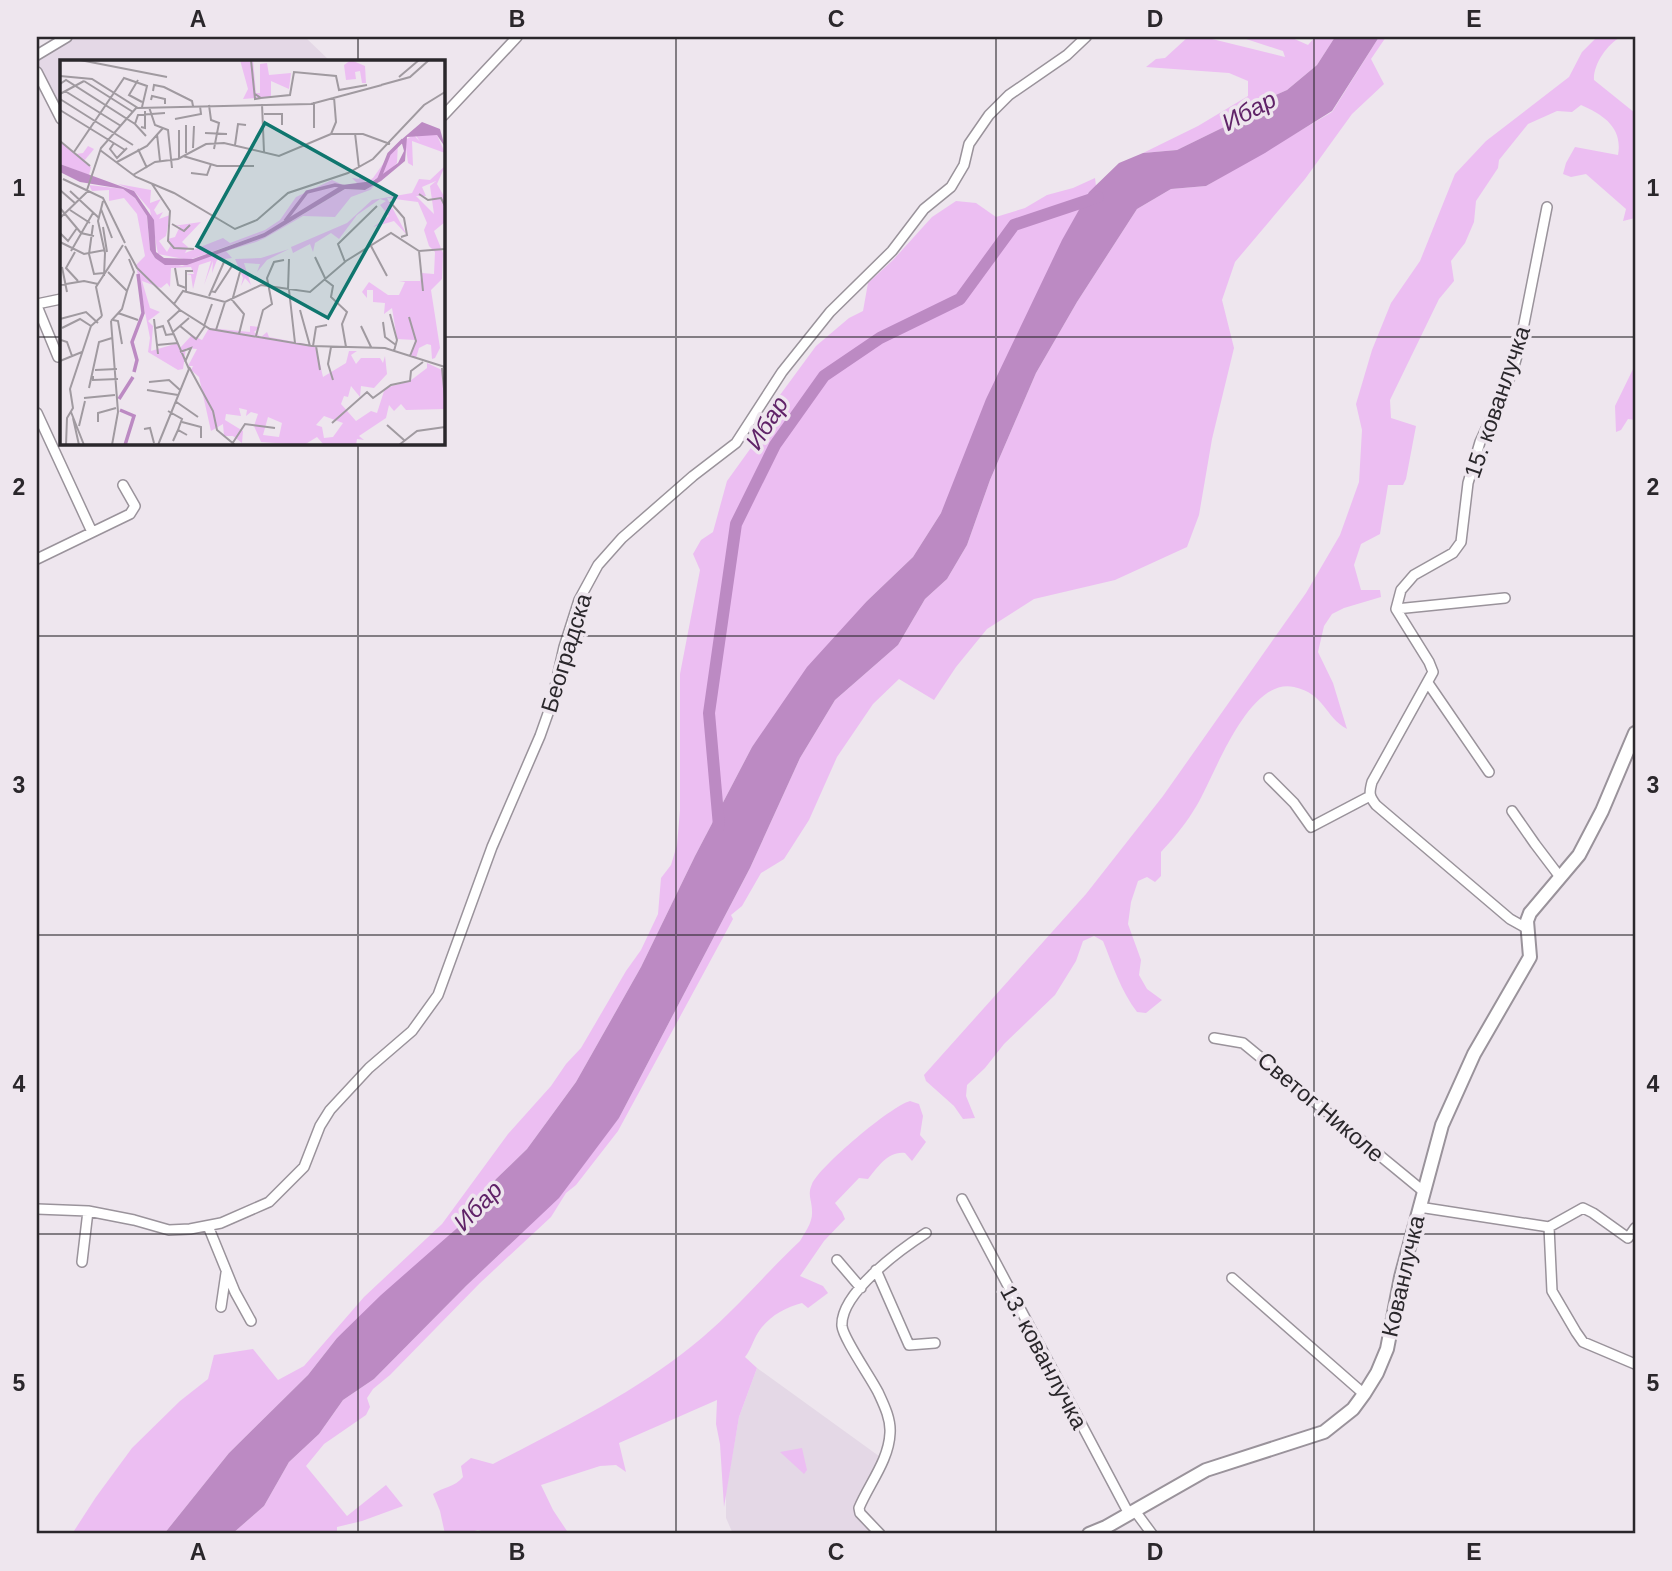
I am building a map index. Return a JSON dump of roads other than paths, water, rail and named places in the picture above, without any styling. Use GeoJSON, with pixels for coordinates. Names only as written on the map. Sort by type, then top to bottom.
{"type":"FeatureCollection","features":[{"type":"Feature","properties":{"kind":"street"},"geometry":{"type":"LineString","coordinates":[[37,55],[66,37]]}},
{"type":"Feature","properties":{"kind":"street"},"geometry":{"type":"LineString","coordinates":[[444,115],[517,37]]}},
{"type":"Feature","properties":{"kind":"street","name":"Београдска"},"geometry":{"type":"LineString","coordinates":[[37,1209],[88,1211],[169,1230],[208,1226],[238,1216],[278,1195],[303,1167],[320,1126],[330,1110],[369,1068],[412,1031],[438,995],[492,847],[544,726],[579,600],[598,565],[622,538],[693,476],[736,443],[782,372],[830,312],[892,251],[924,209],[951,187],[964,165],[969,145],[989,115],[1009,95],[1067,55],[1086,37]]}},
{"type":"Feature","properties":{"kind":"street"},"geometry":{"type":"LineString","coordinates":[[37,72],[60,116]]}},
{"type":"Feature","properties":{"kind":"street","name":"15. кованлучка"},"geometry":{"type":"LineString","coordinates":[[1396,609],[1401,590],[1414,575],[1453,553],[1461,542],[1468,484],[1480,442],[1507,385],[1520,349],[1547,207]]}},
{"type":"Feature","properties":{"kind":"street"},"geometry":{"type":"LineString","coordinates":[[58,356],[37,305],[60,299]]}},
{"type":"Feature","properties":{"kind":"street"},"geometry":{"type":"LineString","coordinates":[[37,413],[92,532]]}},
{"type":"Feature","properties":{"kind":"street"},"geometry":{"type":"LineString","coordinates":[[37,559],[130,514],[135,506],[123,485]]}},
{"type":"Feature","properties":{"kind":"street"},"geometry":{"type":"LineString","coordinates":[[1505,598],[1396,609],[1433,672],[1372,782],[1370,796],[1376,805],[1510,919],[1528,929]]}},
{"type":"Feature","properties":{"kind":"street"},"geometry":{"type":"LineString","coordinates":[[1427,683],[1489,772]]}},
{"type":"Feature","properties":{"kind":"street","name":"Кованлучка"},"geometry":{"type":"LineString","coordinates":[[1092,1534],[1206,1470],[1324,1432],[1353,1409],[1364,1394],[1387,1349],[1419,1207],[1442,1125],[1469,1066],[1530,957],[1527,921],[1530,913],[1579,855],[1589,839],[1635,733]]}},
{"type":"Feature","properties":{"kind":"street"},"geometry":{"type":"LineString","coordinates":[[1269,778],[1294,803],[1311,827],[1370,796]]}},
{"type":"Feature","properties":{"kind":"street"},"geometry":{"type":"LineString","coordinates":[[1513,811],[1560,877]]}},
{"type":"Feature","properties":{"kind":"street","name":"Светог Николе"},"geometry":{"type":"LineString","coordinates":[[1213,1038],[1244,1043],[1423,1191]]}},
{"type":"Feature","properties":{"kind":"street","name":"13. кованлучка"},"geometry":{"type":"LineString","coordinates":[[962,1199],[1132,1512],[1152,1534]]}},
{"type":"Feature","properties":{"kind":"street"},"geometry":{"type":"LineString","coordinates":[[1419,1207],[1549,1227],[1583,1208],[1628,1238],[1635,1228]]}},
{"type":"Feature","properties":{"kind":"street"},"geometry":{"type":"LineString","coordinates":[[82,1262],[88,1211]]}},
{"type":"Feature","properties":{"kind":"street"},"geometry":{"type":"LineString","coordinates":[[208,1226],[235,1293],[251,1321]]}},
{"type":"Feature","properties":{"kind":"street"},"geometry":{"type":"LineString","coordinates":[[1549,1227],[1552,1292],[1576,1332],[1583,1342],[1635,1364]]}},
{"type":"Feature","properties":{"kind":"street"},"geometry":{"type":"LineString","coordinates":[[880,1534],[865,1519],[859,1508],[883,1459],[890,1434],[888,1414],[873,1381],[842,1328],[844,1314],[876,1270],[926,1233]]}},
{"type":"Feature","properties":{"kind":"street"},"geometry":{"type":"LineString","coordinates":[[837,1260],[861,1288]]}},
{"type":"Feature","properties":{"kind":"street"},"geometry":{"type":"LineString","coordinates":[[876,1270],[908,1345],[935,1343]]}},
{"type":"Feature","properties":{"kind":"street"},"geometry":{"type":"LineString","coordinates":[[221,1307],[226,1272]]}},
{"type":"Feature","properties":{"kind":"street"},"geometry":{"type":"LineString","coordinates":[[1232,1278],[1364,1394]]}},
{"type":"Feature","properties":{"kind":"water"},"geometry":{"type":"Polygon","coordinates":[[[1335,37],[1379,37],[1332,111],[1206,186],[1171,189],[1137,209],[1077,302],[1036,373],[990,480],[967,545],[947,579],[925,599],[898,645],[835,700],[800,758],[750,868],[619,1118],[559,1198],[466,1286],[374,1379],[343,1400],[319,1434],[289,1462],[264,1506],[232,1534],[164,1534],[229,1453],[308,1375],[337,1338],[464,1222],[496,1179],[527,1149],[576,1082],[641,967],[752,747],[807,667],[867,601],[913,557],[941,513],[986,399],[1062,240],[1089,192],[1119,163],[1143,153],[1177,150],[1224,127],[1251,106],[1287,90],[1317,65],[1335,37]]]}},
{"type":"Feature","properties":{"kind":"waterway","name":"Ибар"},"geometry":{"type":"LineString","coordinates":[[719,826],[709,713],[736,524],[775,445],[824,376],[880,338],[960,299],[1014,225],[1098,197]]}}]}
